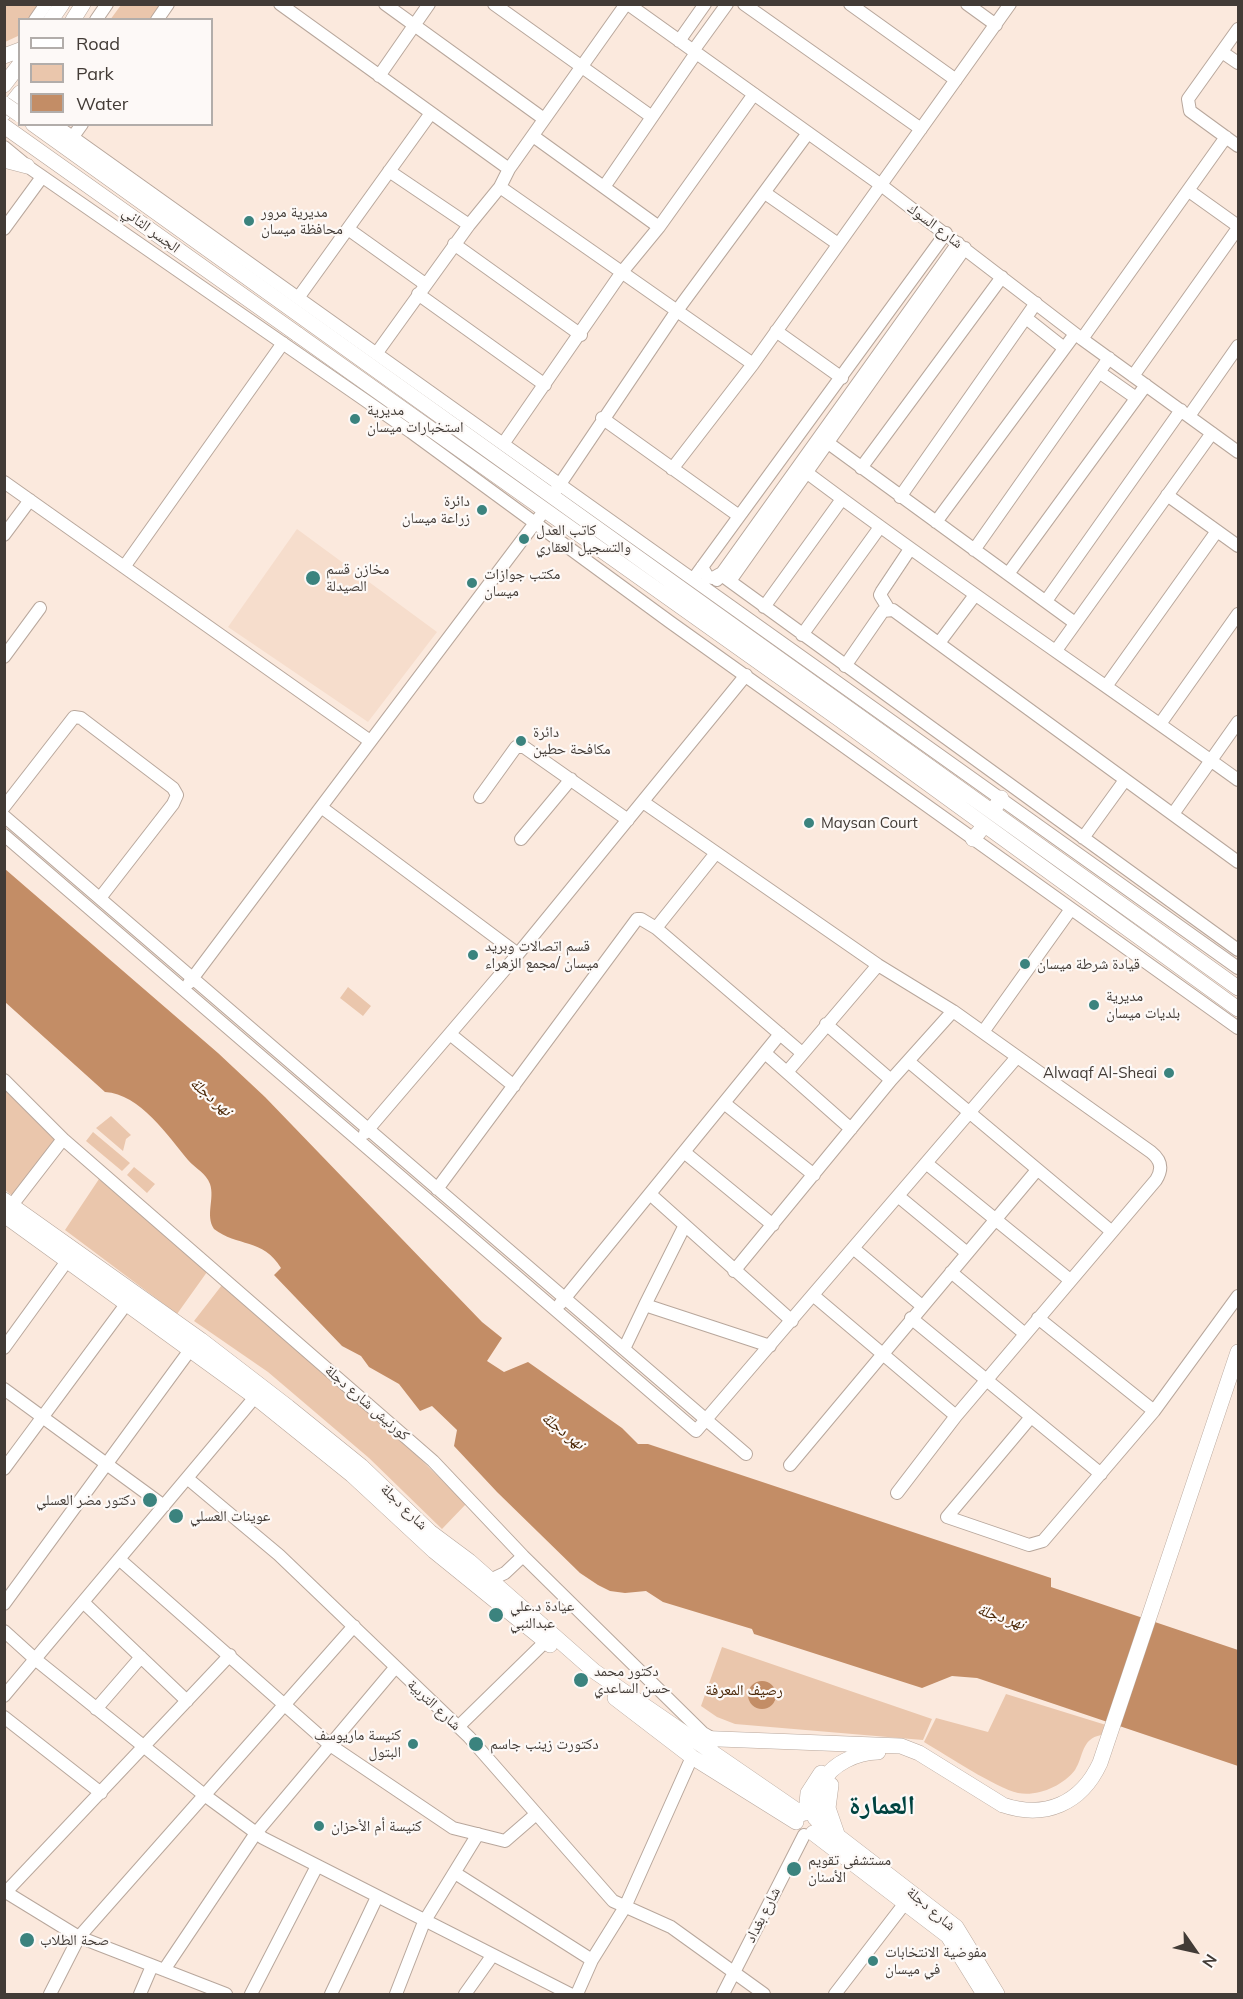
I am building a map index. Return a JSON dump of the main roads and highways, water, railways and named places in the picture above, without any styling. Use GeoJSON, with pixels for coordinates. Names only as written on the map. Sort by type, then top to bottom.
{"type":"FeatureCollection","features":[{"type":"Feature","properties":{"kind":"main road"},"geometry":{"type":"LineString","coordinates":[[52,18],[62,4]]}},
{"type":"Feature","properties":{"kind":"main road"},"geometry":{"type":"LineString","coordinates":[[74,18],[83,4]]}},
{"type":"Feature","properties":{"kind":"main road"},"geometry":{"type":"LineString","coordinates":[[4,85],[15,53]]}},
{"type":"Feature","properties":{"kind":"main road"},"geometry":{"type":"LineString","coordinates":[[4,113],[18,96]]}},
{"type":"Feature","properties":{"kind":"main road"},"geometry":{"type":"LineString","coordinates":[[4,104],[18,112]]}},
{"type":"Feature","properties":{"kind":"main road","name":"الجسر الثاني"},"geometry":{"type":"LineString","coordinates":[[36,126],[307,320],[433,403],[548,503]]}},
{"type":"Feature","properties":{"kind":"main road","name":"الجسر الثاني"},"geometry":{"type":"LineString","coordinates":[[4,128],[297,334],[414,426],[548,503]]}},
{"type":"Feature","properties":{"kind":"main road"},"geometry":{"type":"LineString","coordinates":[[4,159],[27,166]]}},
{"type":"Feature","properties":{"kind":"main road"},"geometry":{"type":"LineString","coordinates":[[548,503],[997,805],[1239,987]]}},
{"type":"Feature","properties":{"kind":"main road"},"geometry":{"type":"LineString","coordinates":[[548,503],[984,826],[1239,1009]]}},
{"type":"Feature","properties":{"kind":"main road"},"geometry":{"type":"LineString","coordinates":[[973,838],[984,826]]}},
{"type":"Feature","properties":{"kind":"main road","name":"شارع دجلة"},"geometry":{"type":"LineString","coordinates":[[6,1210],[67,1261],[255,1397],[352,1475],[434,1551],[692,1756],[807,1822],[838,1836],[956,1927],[997,1995]]}},
{"type":"Feature","properties":{"kind":"main road","name":"شارع دجلة"},"geometry":{"type":"LineString","coordinates":[[6,1210],[201,1340],[361,1466],[430,1532],[490,1580],[594,1671],[807,1822],[905,1904],[948,1936],[984,1995]]}},
{"type":"Feature","properties":{"kind":"main road"},"geometry":{"type":"LineString","coordinates":[[807,1822],[808,1793],[822,1772],[852,1750],[902,1746],[919,1754],[984,1796],[1018,1810],[1049,1810],[1084,1787],[1100,1763],[1239,1352]]}},
{"type":"Feature","properties":{"kind":"main road"},"geometry":{"type":"LineString","coordinates":[[684,1735],[715,1740],[869,1748],[898,1752],[916,1760],[992,1807],[1014,1817],[1051,1816],[1068,1808],[1089,1792],[1101,1777],[1158,1601],[1239,1368]]}},
{"type":"Feature","properties":{"kind":"main road"},"geometry":{"type":"LineString","coordinates":[[807,1822],[823,1782],[841,1765],[869,1748]]}},
{"type":"Feature","properties":{"kind":"main road"},"geometry":{"type":"LineString","coordinates":[[838,1836],[829,1816],[828,1802],[832,1782],[841,1765]]}},
{"type":"Feature","properties":{"kind":"water","name":"نهر دجلة"},"geometry":{"type":"Polygon","coordinates":[[[5,869],[218,1053],[265,1097],[482,1322],[502,1338],[487,1361],[504,1372],[528,1362],[622,1428],[638,1444],[648,1444],[1051,1578],[1051,1587],[1238,1650],[1238,1766],[977,1678],[952,1676],[922,1688],[754,1634],[752,1629],[663,1602],[646,1591],[625,1593],[610,1591],[580,1573],[497,1492],[454,1446],[457,1430],[432,1406],[420,1411],[399,1384],[369,1367],[361,1356],[342,1346],[274,1275],[281,1268],[274,1258],[258,1247],[223,1235],[214,1229],[210,1218],[211,1190],[208,1180],[152,1118],[130,1100],[105,1092],[5,1002],[5,869]]]}},
{"type":"Feature","properties":{"kind":"water"},"geometry":{"type":"Polygon","coordinates":[[[762,1681],[772,1685],[776,1695],[772,1705],[762,1709],[752,1705],[748,1695],[752,1685],[762,1681]]]}},
{"type":"Feature","properties":{"kind":"place","name":"مديرية مرور محافظة ميسان"},"geometry":{"type":"Point","coordinates":[249,221]}},
{"type":"Feature","properties":{"kind":"place","name":"مديرية استخبارات ميسان"},"geometry":{"type":"Point","coordinates":[355,419]}},
{"type":"Feature","properties":{"kind":"place","name":"دائرة زراعة ميسان"},"geometry":{"type":"Point","coordinates":[482,510]}},
{"type":"Feature","properties":{"kind":"place","name":"كاتب العدل والتسجيل العقاري"},"geometry":{"type":"Point","coordinates":[524,539]}},
{"type":"Feature","properties":{"kind":"place","name":"مخازن قسم الصيدلة"},"geometry":{"type":"Point","coordinates":[313,578]}},
{"type":"Feature","properties":{"kind":"place","name":"مكتب جوازات ميسان"},"geometry":{"type":"Point","coordinates":[472,583]}},
{"type":"Feature","properties":{"kind":"place","name":"دائرة مكافحة حطين"},"geometry":{"type":"Point","coordinates":[521,741]}},
{"type":"Feature","properties":{"kind":"place","name":"Maysan Court"},"geometry":{"type":"Point","coordinates":[809,823]}},
{"type":"Feature","properties":{"kind":"place","name":"قسم اتصالات وبريد ميسان /مجمع الزهراء"},"geometry":{"type":"Point","coordinates":[473,955]}},
{"type":"Feature","properties":{"kind":"place","name":"قيادة شرطة ميسان"},"geometry":{"type":"Point","coordinates":[1025,964]}},
{"type":"Feature","properties":{"kind":"place","name":"مديرية بلديات ميسان"},"geometry":{"type":"Point","coordinates":[1094,1005]}},
{"type":"Feature","properties":{"kind":"place","name":"Alwaqf Al-Sheai"},"geometry":{"type":"Point","coordinates":[1169,1073]}},
{"type":"Feature","properties":{"kind":"place","name":"دكتور مضر العسلي"},"geometry":{"type":"Point","coordinates":[150,1500]}},
{"type":"Feature","properties":{"kind":"place","name":"عوينات العسلي"},"geometry":{"type":"Point","coordinates":[176,1516]}},
{"type":"Feature","properties":{"kind":"place","name":"عيادة د.علي عبدالنبي"},"geometry":{"type":"Point","coordinates":[496,1615]}},
{"type":"Feature","properties":{"kind":"place","name":"دكتور محمد حسن الساعدي"},"geometry":{"type":"Point","coordinates":[581,1680]}},
{"type":"Feature","properties":{"kind":"place","name":"كنيسة ماريوسف البتول"},"geometry":{"type":"Point","coordinates":[413,1744]}},
{"type":"Feature","properties":{"kind":"place","name":"دكتورت زينب جاسم"},"geometry":{"type":"Point","coordinates":[476,1744]}},
{"type":"Feature","properties":{"kind":"place","name":"كنيسة أم الأحزان"},"geometry":{"type":"Point","coordinates":[319,1826]}},
{"type":"Feature","properties":{"kind":"place","name":"مستشفى تقويم الأسنان"},"geometry":{"type":"Point","coordinates":[794,1869]}},
{"type":"Feature","properties":{"kind":"place","name":"صحة الطلاب"},"geometry":{"type":"Point","coordinates":[27,1940]}},
{"type":"Feature","properties":{"kind":"place","name":"مفوضية الانتخابات في ميسان"},"geometry":{"type":"Point","coordinates":[873,1961]}},
{"type":"Feature","properties":{"kind":"district","name":"العمارة"},"geometry":{"type":"Point","coordinates":[882,1806]}},
{"type":"Feature","properties":{"kind":"park label","name":"رصيف المعرفة"},"geometry":{"type":"Point","coordinates":[744,1690]}}]}
